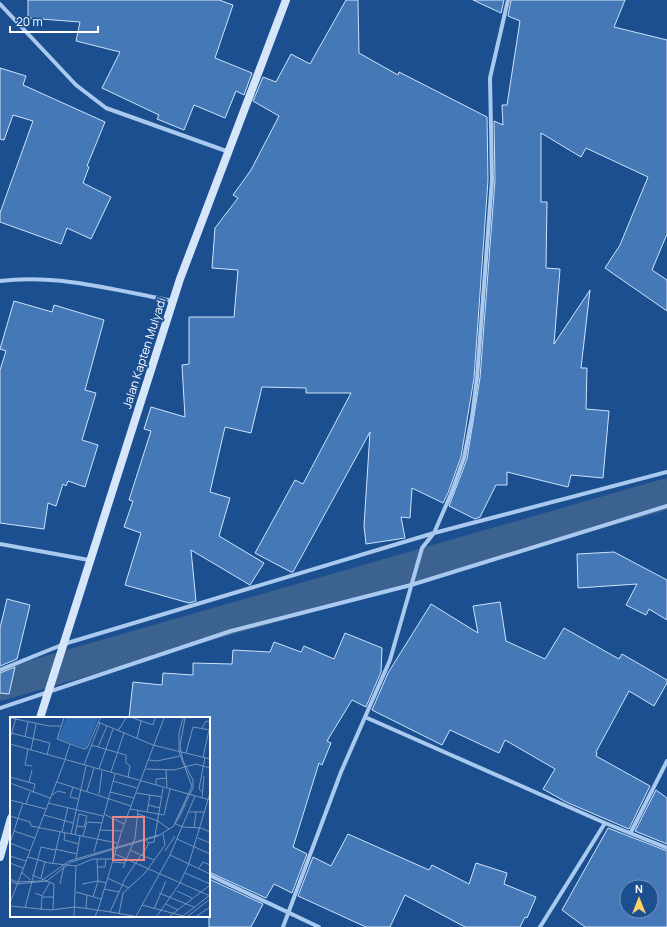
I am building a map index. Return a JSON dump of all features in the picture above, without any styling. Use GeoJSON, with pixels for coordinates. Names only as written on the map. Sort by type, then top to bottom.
{"type":"FeatureCollection","features":[{"type":"Feature","properties":{"kind":"main road","name":"Jalan Kapten Mulyadi"},"geometry":{"type":"LineString","coordinates":[[40,717],[89,560],[173,301],[286,0]]}},
{"type":"Feature","properties":{"kind":"main road"},"geometry":{"type":"LineString","coordinates":[[0,857],[10,822]]}},
{"type":"Feature","properties":{"kind":"street"},"geometry":{"type":"LineString","coordinates":[[284,927],[341,772],[390,660],[422,548],[434,533],[464,458],[472,417],[477,378],[492,180],[490,78],[508,0]]}},
{"type":"Feature","properties":{"kind":"street"},"geometry":{"type":"LineString","coordinates":[[0,4],[76,85],[106,108],[229,152]]}},
{"type":"Feature","properties":{"kind":"street"},"geometry":{"type":"LineString","coordinates":[[0,281],[44,279],[101,286],[173,301]]}},
{"type":"Feature","properties":{"kind":"street"},"geometry":{"type":"LineString","coordinates":[[0,670],[63,647],[434,533],[667,472]]}},
{"type":"Feature","properties":{"kind":"street"},"geometry":{"type":"LineString","coordinates":[[0,708],[48,690],[231,631],[412,585],[667,506]]}},
{"type":"Feature","properties":{"kind":"street"},"geometry":{"type":"LineString","coordinates":[[0,544],[89,560]]}},
{"type":"Feature","properties":{"kind":"street"},"geometry":{"type":"LineString","coordinates":[[366,717],[605,823],[631,832],[667,848]]}},
{"type":"Feature","properties":{"kind":"street"},"geometry":{"type":"LineString","coordinates":[[631,832],[667,761]]}},
{"type":"Feature","properties":{"kind":"street"},"geometry":{"type":"LineString","coordinates":[[540,927],[605,823]]}},
{"type":"Feature","properties":{"kind":"street"},"geometry":{"type":"LineString","coordinates":[[210,875],[319,927]]}},
{"type":"Feature","properties":{"kind":"building"},"geometry":{"type":"Polygon","coordinates":[[[28,0],[219,0],[233,5],[215,58],[252,73],[244,95],[236,91],[225,118],[194,105],[184,130],[157,119],[159,115],[102,88],[120,52],[76,41],[80,22],[28,18],[28,0]]]}},
{"type":"Feature","properties":{"kind":"building"},"geometry":{"type":"Polygon","coordinates":[[[346,0],[358,0],[359,53],[398,75],[399,72],[487,117],[488,180],[474,378],[461,457],[448,493],[443,503],[412,488],[410,518],[401,517],[405,538],[366,544],[364,526],[370,432],[293,572],[255,553],[295,480],[303,484],[351,393],[306,393],[306,388],[262,387],[251,433],[225,427],[210,492],[230,498],[219,536],[264,563],[250,585],[191,550],[196,601],[189,603],[125,585],[141,533],[124,527],[133,501],[129,500],[151,431],[144,429],[151,407],[185,417],[182,365],[189,364],[189,317],[234,317],[238,270],[212,268],[215,228],[238,198],[233,195],[251,170],[279,116],[253,101],[263,77],[276,82],[291,54],[310,64],[346,0]]]}},
{"type":"Feature","properties":{"kind":"building"},"geometry":{"type":"Polygon","coordinates":[[[473,0],[504,0],[501,13],[473,0]]]}},
{"type":"Feature","properties":{"kind":"building"},"geometry":{"type":"Polygon","coordinates":[[[511,0],[625,0],[614,27],[667,40],[667,234],[652,270],[667,280],[667,311],[605,268],[620,245],[648,177],[586,148],[581,157],[541,133],[541,202],[547,202],[546,268],[560,269],[554,344],[590,290],[581,368],[587,368],[586,409],[609,411],[603,478],[571,475],[568,487],[507,472],[507,485],[496,485],[480,517],[475,519],[449,506],[467,459],[480,378],[495,180],[494,121],[503,125],[502,105],[507,105],[520,21],[508,16],[511,0]]]}},
{"type":"Feature","properties":{"kind":"building"},"geometry":{"type":"Polygon","coordinates":[[[0,68],[26,76],[23,85],[105,122],[87,166],[89,167],[83,183],[111,197],[91,239],[67,228],[61,244],[0,222],[0,213],[33,121],[13,115],[4,140],[0,139],[0,68]]]}},
{"type":"Feature","properties":{"kind":"building"},"geometry":{"type":"Polygon","coordinates":[[[14,301],[52,312],[54,305],[104,320],[85,390],[96,393],[82,440],[98,445],[85,487],[68,481],[66,486],[63,484],[56,506],[48,503],[44,529],[0,523],[0,370],[6,351],[0,349],[14,301]]]}},
{"type":"Feature","properties":{"kind":"building"},"geometry":{"type":"Polygon","coordinates":[[[614,552],[667,580],[667,620],[649,609],[646,615],[626,605],[637,584],[578,588],[577,554],[614,552]]]}},
{"type":"Feature","properties":{"kind":"building"},"geometry":{"type":"Polygon","coordinates":[[[7,599],[30,605],[17,659],[0,666],[0,628],[7,599]]]}},
{"type":"Feature","properties":{"kind":"building"},"geometry":{"type":"Polygon","coordinates":[[[500,602],[506,641],[545,659],[564,628],[619,659],[622,654],[667,680],[667,683],[654,706],[629,691],[596,752],[596,756],[650,786],[629,829],[566,802],[543,789],[555,769],[505,740],[499,753],[450,730],[442,745],[372,710],[388,673],[431,604],[478,633],[473,606],[500,602]]]}},
{"type":"Feature","properties":{"kind":"building"},"geometry":{"type":"Polygon","coordinates":[[[345,633],[382,648],[381,672],[366,707],[352,700],[327,741],[331,743],[322,765],[319,763],[293,847],[307,854],[292,893],[274,884],[266,898],[210,872],[210,717],[129,717],[133,682],[162,685],[163,673],[193,675],[193,663],[232,664],[233,650],[270,652],[274,642],[301,652],[304,646],[334,659],[345,633]]]}},
{"type":"Feature","properties":{"kind":"building"},"geometry":{"type":"Polygon","coordinates":[[[15,667],[9,694],[0,693],[0,673],[15,667]]]}},
{"type":"Feature","properties":{"kind":"building"},"geometry":{"type":"Polygon","coordinates":[[[656,790],[667,798],[667,844],[635,831],[656,790]]]}},
{"type":"Feature","properties":{"kind":"building"},"geometry":{"type":"Polygon","coordinates":[[[608,828],[667,851],[667,927],[585,927],[562,910],[608,828]]]}},
{"type":"Feature","properties":{"kind":"building"},"geometry":{"type":"Polygon","coordinates":[[[348,834],[429,870],[432,865],[469,884],[476,863],[507,873],[504,884],[536,897],[527,918],[525,917],[520,927],[465,927],[405,895],[390,927],[366,927],[298,896],[313,857],[331,866],[348,834]]]}},
{"type":"Feature","properties":{"kind":"building"},"geometry":{"type":"Polygon","coordinates":[[[210,879],[263,904],[251,927],[209,927],[210,879]]]}},
{"type":"Feature","properties":{"kind":"waterway"},"geometry":{"type":"LineString","coordinates":[[0,685],[667,494]]}}]}
